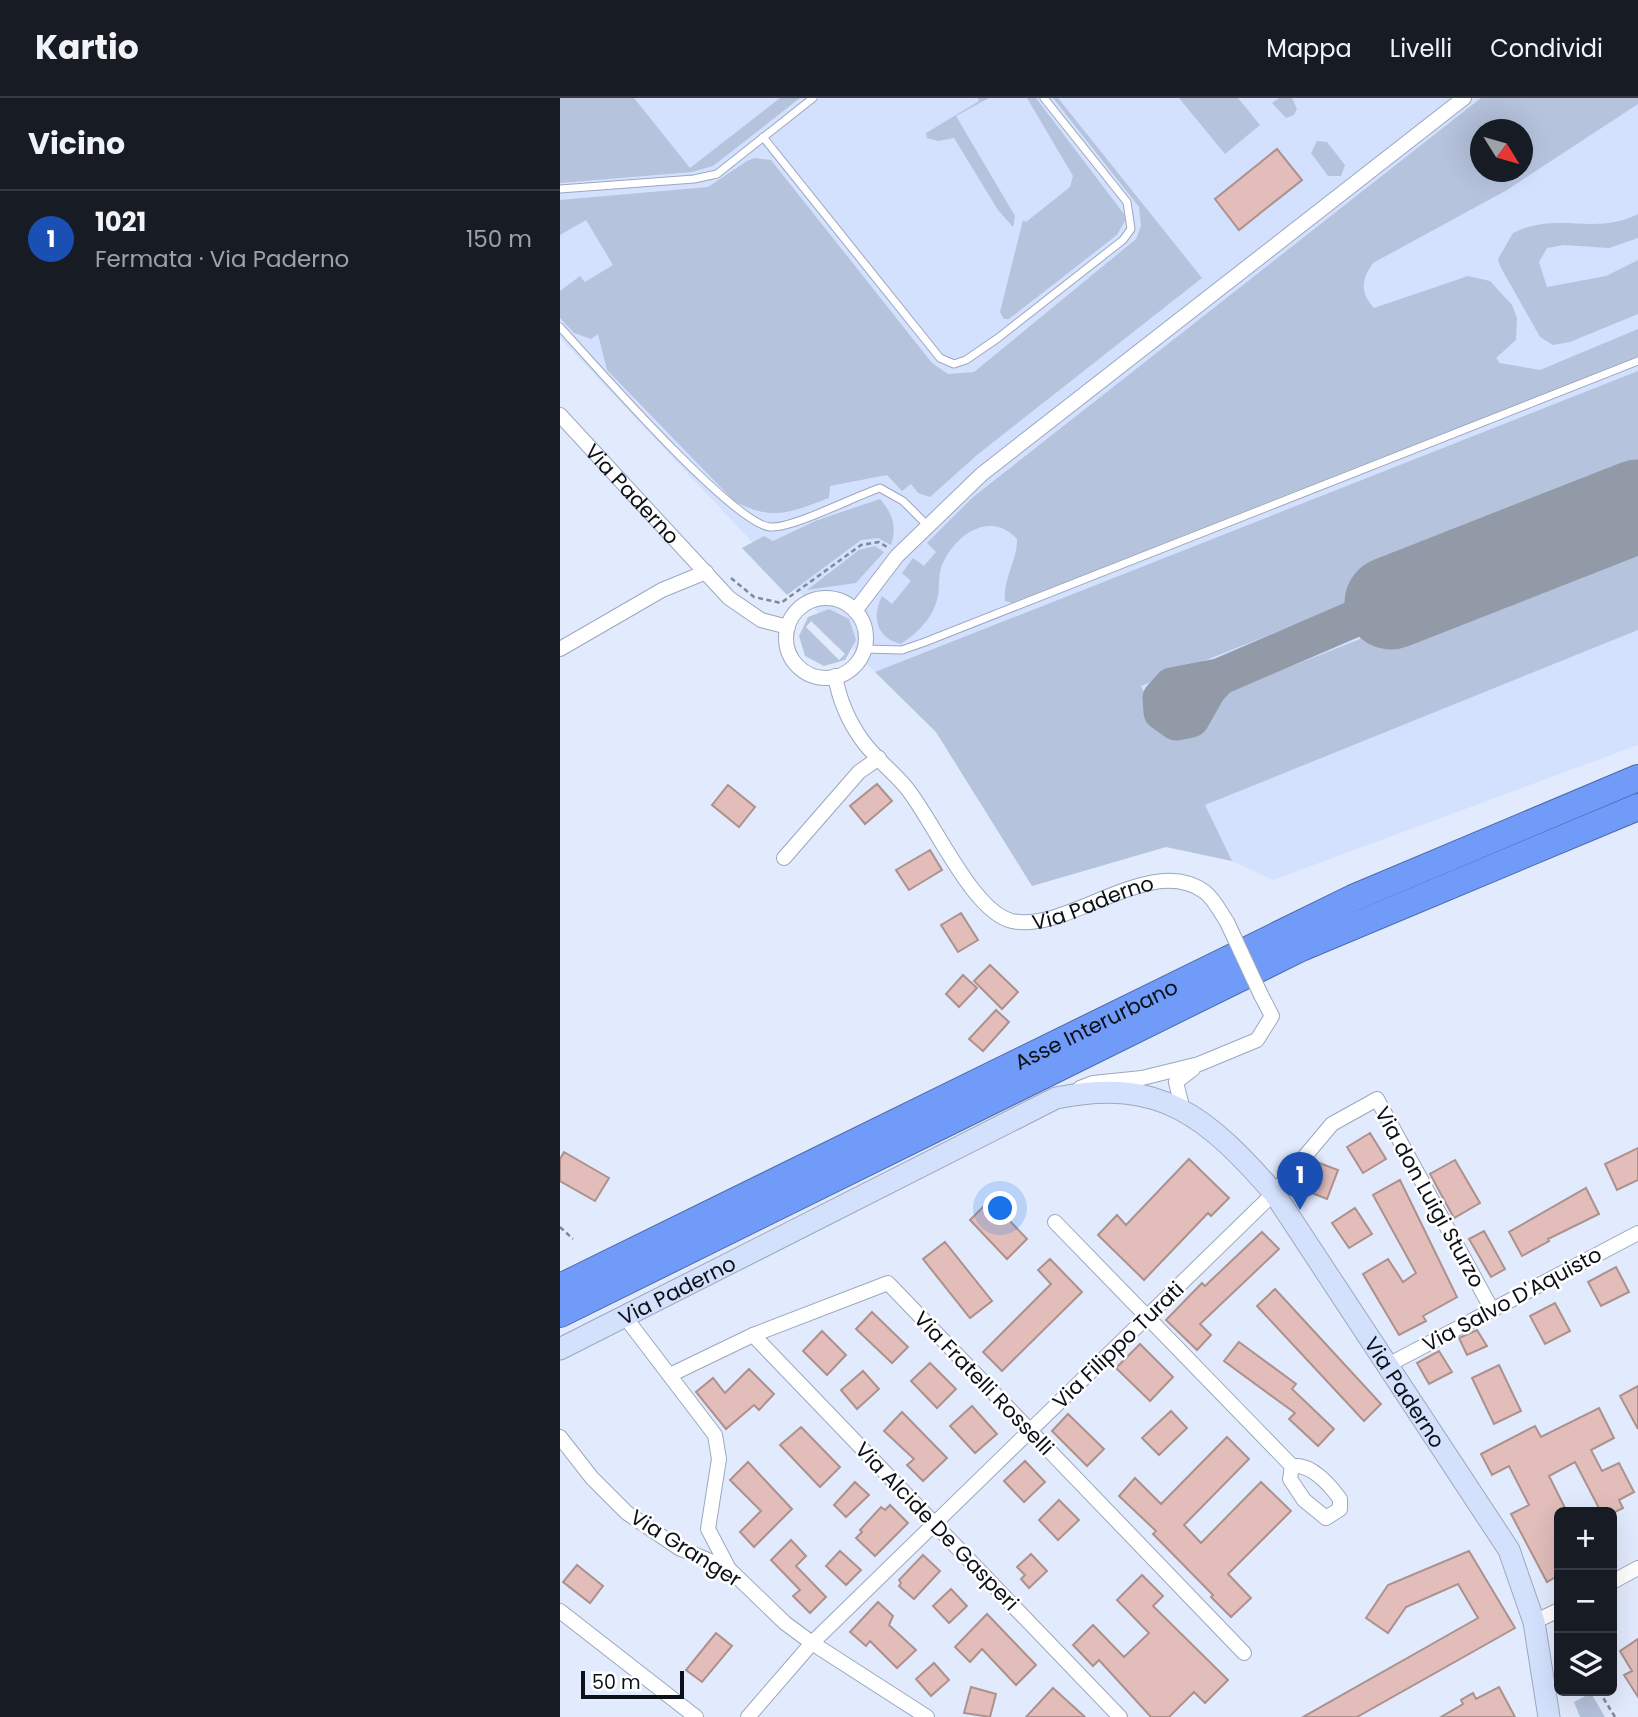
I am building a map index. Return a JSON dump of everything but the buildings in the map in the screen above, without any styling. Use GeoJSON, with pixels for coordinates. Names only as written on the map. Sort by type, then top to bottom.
{"type":"FeatureCollection","features":[{"type":"Feature","properties":{"kind":"highway","name":"Asse Interurbano"},"geometry":{"type":"LineString","coordinates":[[560,1287],[1353,898],[1638,778]]}},
{"type":"Feature","properties":{"kind":"highway","name":"Asse Interurbano"},"geometry":{"type":"LineString","coordinates":[[560,1314],[1301,948],[1638,807]]}},
{"type":"Feature","properties":{"kind":"street"},"geometry":{"type":"LineString","coordinates":[[855,611],[897,556],[927,525],[1013,450],[1464,98]]}},
{"type":"Feature","properties":{"kind":"street","name":"Via Paderno"},"geometry":{"type":"LineString","coordinates":[[560,415],[743,608],[761,620],[788,627]]}},
{"type":"Feature","properties":{"kind":"street"},"geometry":{"type":"LineString","coordinates":[[560,649],[662,590],[706,572]]}},
{"type":"Feature","properties":{"kind":"street"},"geometry":{"type":"LineString","coordinates":[[833,598],[855,611],[865,630],[864,649],[854,666],[835,676],[819,677],[797,666],[786,644],[788,627],[798,610],[812,600],[833,598]]}},
{"type":"Feature","properties":{"kind":"street","name":"Via Paderno"},"geometry":{"type":"LineString","coordinates":[[560,1349],[1056,1098],[1136,1086],[1199,1064],[1257,1040],[1272,1016],[1227,922],[1206,893],[1180,880],[1144,885],[1038,921],[1013,921],[995,914],[973,891],[941,836],[906,787],[861,739],[850,719],[835,676]]}},
{"type":"Feature","properties":{"kind":"street"},"geometry":{"type":"LineString","coordinates":[[784,858],[859,772],[879,758]]}},
{"type":"Feature","properties":{"kind":"street","name":"Via Paderno"},"geometry":{"type":"LineString","coordinates":[[1154,1097],[1199,1064]]}},
{"type":"Feature","properties":{"kind":"street"},"geometry":{"type":"LineString","coordinates":[[1176,1082],[1183,1111]]}},
{"type":"Feature","properties":{"kind":"street","name":"Via Paderno"},"geometry":{"type":"LineString","coordinates":[[1136,1086],[1183,1111],[1228,1145],[1274,1193],[1294,1219],[1386,1366],[1509,1550],[1534,1622],[1549,1717]]}},
{"type":"Feature","properties":{"kind":"street","name":"Via don Luigi Sturzo"},"geometry":{"type":"LineString","coordinates":[[1274,1193],[1332,1124],[1377,1099],[1491,1308]]}},
{"type":"Feature","properties":{"kind":"street","name":"Via Filippo Turati"},"geometry":{"type":"LineString","coordinates":[[748,1717],[812,1643],[1274,1193]]}},
{"type":"Feature","properties":{"kind":"street"},"geometry":{"type":"LineString","coordinates":[[1055,1222],[1292,1466]]}},
{"type":"Feature","properties":{"kind":"street","name":"Via Salvo D'Aquisto"},"geometry":{"type":"LineString","coordinates":[[1386,1366],[1491,1308],[1638,1233]]}},
{"type":"Feature","properties":{"kind":"street","name":"Via Fratelli Rosselli"},"geometry":{"type":"LineString","coordinates":[[670,1374],[754,1335],[888,1283],[1244,1653]]}},
{"type":"Feature","properties":{"kind":"street"},"geometry":{"type":"LineString","coordinates":[[625,1317],[716,1435],[719,1447],[708,1529],[729,1569]]}},
{"type":"Feature","properties":{"kind":"street","name":"Via Alcide De Gasperi"},"geometry":{"type":"LineString","coordinates":[[754,1335],[1120,1717]]}},
{"type":"Feature","properties":{"kind":"street","name":"Via Granger"},"geometry":{"type":"LineString","coordinates":[[560,1437],[592,1478],[627,1513],[679,1548],[729,1569],[785,1623],[927,1717]]}},
{"type":"Feature","properties":{"kind":"street"},"geometry":{"type":"LineString","coordinates":[[1617,1579],[1638,1568]]}},
{"type":"Feature","properties":{"kind":"street"},"geometry":{"type":"LineString","coordinates":[[560,1611],[696,1717]]}},
{"type":"Feature","properties":{"kind":"street"},"geometry":{"type":"LineString","coordinates":[[1534,1622],[1554,1612]]}},
{"type":"Feature","properties":{"kind":"lane"},"geometry":{"type":"LineString","coordinates":[[560,189],[717,174],[813,98]]}},
{"type":"Feature","properties":{"kind":"lane"},"geometry":{"type":"LineString","coordinates":[[763,137],[940,358],[954,364],[966,360],[998,338],[1123,240],[1131,229],[1127,202],[1044,98]]}},
{"type":"Feature","properties":{"kind":"lane"},"geometry":{"type":"LineString","coordinates":[[560,327],[620,394],[720,495],[757,523],[779,527],[880,488],[903,502],[927,525]]}},
{"type":"Feature","properties":{"kind":"lane"},"geometry":{"type":"LineString","coordinates":[[864,649],[902,650],[925,642],[1638,361]]}},
{"type":"Feature","properties":{"kind":"path"},"geometry":{"type":"LineString","coordinates":[[730,577],[754,597],[781,603],[861,545],[879,542],[897,556]]}},
{"type":"Feature","properties":{"kind":"path"},"geometry":{"type":"LineString","coordinates":[[560,1227],[573,1239]]}},
{"type":"Feature","properties":{"kind":"path"},"geometry":{"type":"LineString","coordinates":[[1602,1696],[1615,1717]]}},
{"type":"Feature","properties":{"kind":"shaded area"},"geometry":{"type":"Polygon","coordinates":[[[560,98],[1638,98],[1638,745],[1273,880],[1232,861],[1166,847],[1032,886],[936,732],[866,663],[560,338],[560,98]]]}},
{"type":"Feature","properties":{"kind":"shaded area"},"geometry":{"type":"Polygon","coordinates":[[[560,98],[634,98],[690,168],[780,98],[800,98],[713,166],[692,172],[560,183],[560,98]]]}},
{"type":"Feature","properties":{"kind":"shaded area"},"geometry":{"type":"Polygon","coordinates":[[[978,98],[989,98],[956,116],[1015,216],[1013,227],[998,210],[954,138],[938,141],[927,138],[926,133],[979,101],[978,98]]]}},
{"type":"Feature","properties":{"kind":"shaded area"},"geometry":{"type":"Polygon","coordinates":[[[1027,98],[1036,98],[1124,214],[1125,221],[1117,235],[1009,319],[1004,319],[1000,312],[1023,220],[1026,222],[1070,187],[1073,176],[1027,98]]]}},
{"type":"Feature","properties":{"kind":"shaded area"},"geometry":{"type":"Polygon","coordinates":[[[1053,98],[1058,98],[1202,278],[977,455],[930,497],[918,493],[911,484],[902,491],[887,475],[830,486],[829,498],[782,513],[760,511],[734,501],[607,370],[598,334],[591,339],[574,333],[560,318],[560,291],[580,276],[585,282],[613,265],[586,220],[560,235],[560,200],[708,187],[747,161],[755,158],[771,160],[932,363],[948,374],[974,372],[1136,239],[1141,226],[1139,207],[1053,98]]]}},
{"type":"Feature","properties":{"kind":"shaded area"},"geometry":{"type":"Polygon","coordinates":[[[1179,98],[1238,98],[1260,125],[1225,154],[1179,98]]]}},
{"type":"Feature","properties":{"kind":"shaded area"},"geometry":{"type":"Polygon","coordinates":[[[1279,98],[1292,98],[1297,109],[1294,115],[1286,118],[1272,103],[1279,98]]]}},
{"type":"Feature","properties":{"kind":"shaded area"},"geometry":{"type":"Polygon","coordinates":[[[1481,98],[1638,98],[1638,104],[1533,173],[1533,119],[1470,119],[1470,182],[1519,182],[1373,263],[1364,280],[1364,291],[1374,308],[1468,276],[1490,281],[1512,305],[1517,318],[1516,340],[1496,358],[1500,363],[1540,370],[1638,329],[1638,356],[1012,603],[1005,601],[1005,593],[1017,539],[996,526],[985,526],[965,536],[948,554],[942,565],[934,609],[917,632],[901,644],[886,637],[878,626],[879,604],[882,596],[892,604],[911,581],[902,573],[913,558],[924,566],[936,552],[927,543],[973,497],[1481,98]]]}},
{"type":"Feature","properties":{"kind":"shaded area"},"geometry":{"type":"Polygon","coordinates":[[[1317,141],[1327,142],[1345,165],[1341,176],[1328,176],[1311,153],[1317,141]]]}},
{"type":"Feature","properties":{"kind":"shaded area"},"geometry":{"type":"Polygon","coordinates":[[[1638,214],[1638,238],[1609,248],[1564,245],[1547,248],[1539,262],[1547,287],[1606,276],[1638,260],[1638,314],[1570,342],[1553,345],[1540,337],[1498,259],[1513,233],[1545,224],[1607,223],[1638,214]]]}},
{"type":"Feature","properties":{"kind":"shaded area"},"geometry":{"type":"Polygon","coordinates":[[[1638,371],[1638,488],[1141,686],[1160,727],[1174,737],[1197,735],[1210,721],[1213,700],[1219,695],[1638,529],[1638,630],[1205,805],[1232,861],[1166,847],[1032,886],[936,732],[875,672],[1638,371]]]}},
{"type":"Feature","properties":{"kind":"shaded area"},"geometry":{"type":"Polygon","coordinates":[[[880,499],[893,520],[891,545],[878,538],[861,540],[787,595],[742,548],[764,536],[773,541],[815,521],[880,499]]]}},
{"type":"Feature","properties":{"kind":"shaded area"},"geometry":{"type":"Polygon","coordinates":[[[875,546],[884,552],[856,583],[807,590],[859,550],[875,546]]]}},
{"type":"Feature","properties":{"kind":"shaded area"},"geometry":{"type":"Polygon","coordinates":[[[829,609],[849,619],[856,640],[845,660],[824,666],[805,656],[799,636],[808,617],[829,609]],[[811,621],[806,627],[839,660],[845,654],[811,621]]]}},
{"type":"Feature","properties":{"kind":"shaded area"},"geometry":{"type":"Polygon","coordinates":[[[1585,1696],[1593,1696],[1605,1717],[1580,1717],[1574,1702],[1585,1696]]]}},
{"type":"Feature","properties":{"kind":"taxiway"},"geometry":{"type":"LineString","coordinates":[[1219,677],[1208,689],[1191,719],[1176,722],[1162,712],[1161,698],[1172,686],[1219,677],[1391,603]]}},
{"type":"Feature","properties":{"kind":"runway"},"geometry":{"type":"LineString","coordinates":[[1391,603],[1638,506]]}},
{"type":"Feature","properties":{"kind":"place","name":"1021"},"geometry":{"type":"Point","coordinates":[1300,1210]}}]}
